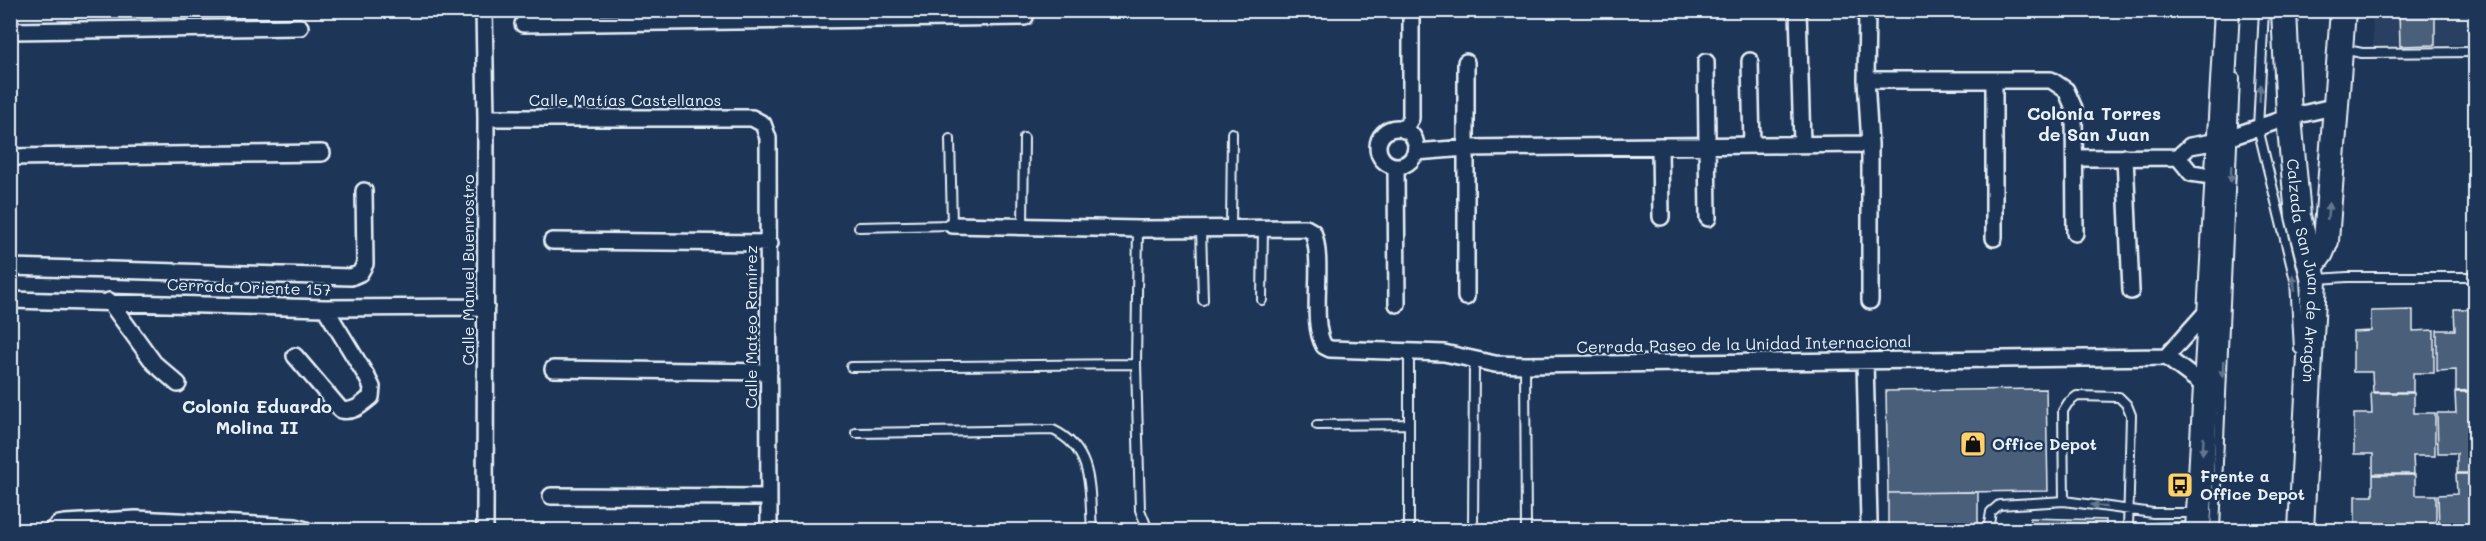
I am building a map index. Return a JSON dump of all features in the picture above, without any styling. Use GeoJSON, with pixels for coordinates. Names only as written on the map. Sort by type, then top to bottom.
{"type":"FeatureCollection","features":[{"type":"Feature","properties":{"kind":"main road"},"geometry":{"type":"LineString","coordinates":[[2202,525],[2206,387],[2218,177],[2226,139],[2227,10]]}},
{"type":"Feature","properties":{"kind":"main road","name":"Calzada San Juan de Aragón"},"geometry":{"type":"LineString","coordinates":[[2284,10],[2289,117],[2298,216],[2313,273],[2301,531]]}},
{"type":"Feature","properties":{"kind":"main road"},"geometry":{"type":"LineString","coordinates":[[2313,273],[2326,241],[2343,10]]}},
{"type":"Feature","properties":{"kind":"street","name":"Calle Manuel Buenrostro"},"geometry":{"type":"LineString","coordinates":[[484,10],[485,531]]}},
{"type":"Feature","properties":{"kind":"street"},"geometry":{"type":"LineString","coordinates":[[1404,130],[1411,118],[1411,10]]}},
{"type":"Feature","properties":{"kind":"street"},"geometry":{"type":"LineString","coordinates":[[1798,10],[1802,144]]}},
{"type":"Feature","properties":{"kind":"street"},"geometry":{"type":"LineString","coordinates":[[1867,10],[1870,301]]}},
{"type":"Feature","properties":{"kind":"street"},"geometry":{"type":"LineString","coordinates":[[523,24],[615,16],[1025,17]]}},
{"type":"Feature","properties":{"kind":"street"},"geometry":{"type":"LineString","coordinates":[[10,31],[300,27]]}},
{"type":"Feature","properties":{"kind":"street"},"geometry":{"type":"LineString","coordinates":[[1750,61],[1752,145]]}},
{"type":"Feature","properties":{"kind":"street"},"geometry":{"type":"LineString","coordinates":[[1466,62],[1466,297]]}},
{"type":"Feature","properties":{"kind":"street"},"geometry":{"type":"LineString","coordinates":[[1706,62],[1708,218]]}},
{"type":"Feature","properties":{"kind":"street"},"geometry":{"type":"LineString","coordinates":[[1866,80],[2051,80],[2066,90],[2074,108],[2075,233]]}},
{"type":"Feature","properties":{"kind":"street"},"geometry":{"type":"LineString","coordinates":[[1994,80],[1994,238]]}},
{"type":"Feature","properties":{"kind":"street"},"geometry":{"type":"LineString","coordinates":[[2074,158],[2170,157],[2190,146],[2226,139],[2289,117],[2337,106]]}},
{"type":"Feature","properties":{"kind":"street","name":"Calle Matías Castellanos"},"geometry":{"type":"LineString","coordinates":[[486,118],[752,118],[763,124]]}},
{"type":"Feature","properties":{"kind":"street","name":"Calle Mateo Ramírez"},"geometry":{"type":"LineString","coordinates":[[763,124],[768,138],[770,243],[769,531]]}},
{"type":"Feature","properties":{"kind":"street"},"geometry":{"type":"LineString","coordinates":[[1391,129],[1404,130],[1414,139],[1416,152],[1408,163],[1396,167],[1380,156],[1378,143],[1385,132],[1391,129]]}},
{"type":"Feature","properties":{"kind":"street"},"geometry":{"type":"LineString","coordinates":[[1416,152],[1466,148],[1870,144]]}},
{"type":"Feature","properties":{"kind":"street"},"geometry":{"type":"LineString","coordinates":[[1660,146],[1661,217]]}},
{"type":"Feature","properties":{"kind":"street"},"geometry":{"type":"LineString","coordinates":[[10,158],[322,153]]}},
{"type":"Feature","properties":{"kind":"street"},"geometry":{"type":"LineString","coordinates":[[2125,157],[2131,291]]}},
{"type":"Feature","properties":{"kind":"street"},"geometry":{"type":"LineString","coordinates":[[2170,157],[2191,173],[2218,177]]}},
{"type":"Feature","properties":{"kind":"street"},"geometry":{"type":"LineString","coordinates":[[1396,167],[1397,304]]}},
{"type":"Feature","properties":{"kind":"street"},"geometry":{"type":"LineString","coordinates":[[10,267],[351,277],[360,273],[365,264],[364,191]]}},
{"type":"Feature","properties":{"kind":"street"},"geometry":{"type":"LineString","coordinates":[[952,225],[1138,229],[1263,228]]}},
{"type":"Feature","properties":{"kind":"street","name":"Cerrada Paseo de la Unidad Internacional"},"geometry":{"type":"LineString","coordinates":[[1263,228],[1298,228],[1313,232],[1317,250],[1319,333],[1324,346],[1338,349],[1444,353],[1495,364],[1525,365],[2166,357]]}},
{"type":"Feature","properties":{"kind":"street"},"geometry":{"type":"LineString","coordinates":[[552,241],[770,243]]}},
{"type":"Feature","properties":{"kind":"street","name":"Cerrada Oriente 157"},"geometry":{"type":"LineString","coordinates":[[10,300],[325,308],[486,307]]}},
{"type":"Feature","properties":{"kind":"street"},"geometry":{"type":"LineString","coordinates":[[109,301],[154,363],[178,384]]}},
{"type":"Feature","properties":{"kind":"street"},"geometry":{"type":"LineString","coordinates":[[295,356],[341,410],[348,412],[371,397],[372,387],[367,377],[325,308]]}},
{"type":"Feature","properties":{"kind":"street"},"geometry":{"type":"LineString","coordinates":[[2206,387],[2166,357],[2210,308]]}},
{"type":"Feature","properties":{"kind":"street"},"geometry":{"type":"LineString","coordinates":[[1865,361],[1869,522]]}},
{"type":"Feature","properties":{"kind":"street"},"geometry":{"type":"LineString","coordinates":[[552,369],[769,372]]}},
{"type":"Feature","properties":{"kind":"street"},"geometry":{"type":"LineString","coordinates":[[551,496],[768,497]]}},
{"type":"Feature","properties":{"kind":"street"},"geometry":{"type":"LineString","coordinates":[[52,531],[54,527],[65,523],[299,530]]}},
{"type":"Feature","properties":{"kind":"lane"},"geometry":{"type":"LineString","coordinates":[[2264,10],[2258,128],[2295,280],[2299,356]]}},
{"type":"Feature","properties":{"kind":"lane"},"geometry":{"type":"LineString","coordinates":[[2340,49],[2362,53],[2475,52]]}},
{"type":"Feature","properties":{"kind":"lane"},"geometry":{"type":"LineString","coordinates":[[2202,525],[2226,139],[2235,68]]}},
{"type":"Feature","properties":{"kind":"lane"},"geometry":{"type":"LineString","coordinates":[[1231,228],[1232,133]]}},
{"type":"Feature","properties":{"kind":"lane"},"geometry":{"type":"LineString","coordinates":[[1023,226],[1024,138]]}},
{"type":"Feature","properties":{"kind":"lane"},"geometry":{"type":"LineString","coordinates":[[860,227],[952,225],[950,139]]}},
{"type":"Feature","properties":{"kind":"lane"},"geometry":{"type":"LineString","coordinates":[[1201,228],[1203,300]]}},
{"type":"Feature","properties":{"kind":"lane"},"geometry":{"type":"LineString","coordinates":[[1262,300],[1263,228]]}},
{"type":"Feature","properties":{"kind":"lane"},"geometry":{"type":"LineString","coordinates":[[1138,229],[1136,364],[1140,510],[1148,531]]}},
{"type":"Feature","properties":{"kind":"lane"},"geometry":{"type":"LineString","coordinates":[[2313,273],[2348,277],[2475,277]]}},
{"type":"Feature","properties":{"kind":"lane"},"geometry":{"type":"LineString","coordinates":[[1406,531],[1409,527],[1409,352]]}},
{"type":"Feature","properties":{"kind":"lane"},"geometry":{"type":"LineString","coordinates":[[1473,531],[1474,360]]}},
{"type":"Feature","properties":{"kind":"lane"},"geometry":{"type":"LineString","coordinates":[[851,367],[1136,364]]}},
{"type":"Feature","properties":{"kind":"lane"},"geometry":{"type":"LineString","coordinates":[[1525,365],[1526,531]]}},
{"type":"Feature","properties":{"kind":"lane"},"geometry":{"type":"LineString","coordinates":[[2064,501],[2063,411],[2068,403],[2077,396],[2119,397],[2127,405],[2131,415],[2128,530],[2202,525]]}},
{"type":"Feature","properties":{"kind":"lane"},"geometry":{"type":"LineString","coordinates":[[1317,425],[1409,424]]}},
{"type":"Feature","properties":{"kind":"lane"},"geometry":{"type":"LineString","coordinates":[[856,433],[1053,430],[1065,436],[1075,445],[1083,459],[1088,474],[1092,531]]}},
{"type":"Feature","properties":{"kind":"lane"},"geometry":{"type":"LineString","coordinates":[[1988,531],[1991,512],[1999,505],[2064,501],[2128,510],[2202,525]]}},
{"type":"Feature","properties":{"kind":"shaded area"},"geometry":{"type":"Polygon","coordinates":[[[2372,11],[2475,11],[2475,44],[2373,46],[2372,11]]]}},
{"type":"Feature","properties":{"kind":"building"},"geometry":{"type":"Polygon","coordinates":[[[2399,10],[2435,10],[2435,45],[2400,46],[2399,10]]]}},
{"type":"Feature","properties":{"kind":"building"},"geometry":{"type":"Polygon","coordinates":[[[2472,10],[2476,10],[2476,44],[2473,44],[2472,10]]]}},
{"type":"Feature","properties":{"kind":"building"},"geometry":{"type":"Polygon","coordinates":[[[2454,309],[2476,309],[2476,390],[2456,391],[2456,370],[2437,371],[2437,330],[2455,330],[2454,309]]]}},
{"type":"Feature","properties":{"kind":"building"},"geometry":{"type":"Polygon","coordinates":[[[2413,310],[2413,331],[2434,330],[2434,373],[2413,373],[2413,392],[2373,392],[2372,372],[2353,372],[2353,332],[2371,331],[2371,311],[2413,310]]]}},
{"type":"Feature","properties":{"kind":"building"},"geometry":{"type":"Polygon","coordinates":[[[2046,389],[2048,491],[1888,493],[1886,391],[2046,389]]]}},
{"type":"Feature","properties":{"kind":"building"},"geometry":{"type":"Polygon","coordinates":[[[2455,392],[2476,392],[2476,473],[2457,473],[2457,453],[2438,453],[2437,413],[2456,413],[2455,392]]]}},
{"type":"Feature","properties":{"kind":"building"},"geometry":{"type":"Polygon","coordinates":[[[2371,393],[2414,393],[2414,413],[2435,413],[2435,456],[2413,456],[2414,474],[2373,474],[2373,454],[2354,454],[2354,414],[2372,414],[2371,393]]]}},
{"type":"Feature","properties":{"kind":"building"},"geometry":{"type":"Polygon","coordinates":[[[2456,474],[2476,474],[2476,530],[2439,530],[2438,495],[2457,494],[2456,474]]]}},
{"type":"Feature","properties":{"kind":"building"},"geometry":{"type":"Polygon","coordinates":[[[2373,475],[2415,475],[2415,495],[2436,495],[2436,530],[2355,530],[2355,496],[2373,496],[2373,475]]]}},
{"type":"Feature","properties":{"kind":"building"},"geometry":{"type":"Polygon","coordinates":[[[1978,492],[1978,530],[1888,530],[1888,493],[1978,492]]]}},
{"type":"Feature","properties":{"kind":"building"},"geometry":{"type":"Polygon","coordinates":[[[2030,518],[2106,520],[2106,530],[2030,530],[2030,518]]]}},
{"type":"Feature","properties":{"kind":"place","name":"Office Depot"},"geometry":{"type":"Point","coordinates":[1973,444]}},
{"type":"Feature","properties":{"kind":"place","name":"Frente a Office Depot"},"geometry":{"type":"Point","coordinates":[2180,485]}},
{"type":"Feature","properties":{"kind":"district","name":"Colonia Torres de San Juan"},"geometry":{"type":"Point","coordinates":[2094,124]}},
{"type":"Feature","properties":{"kind":"district","name":"Colonia Eduardo Molina II"},"geometry":{"type":"Point","coordinates":[257,417]}}]}
